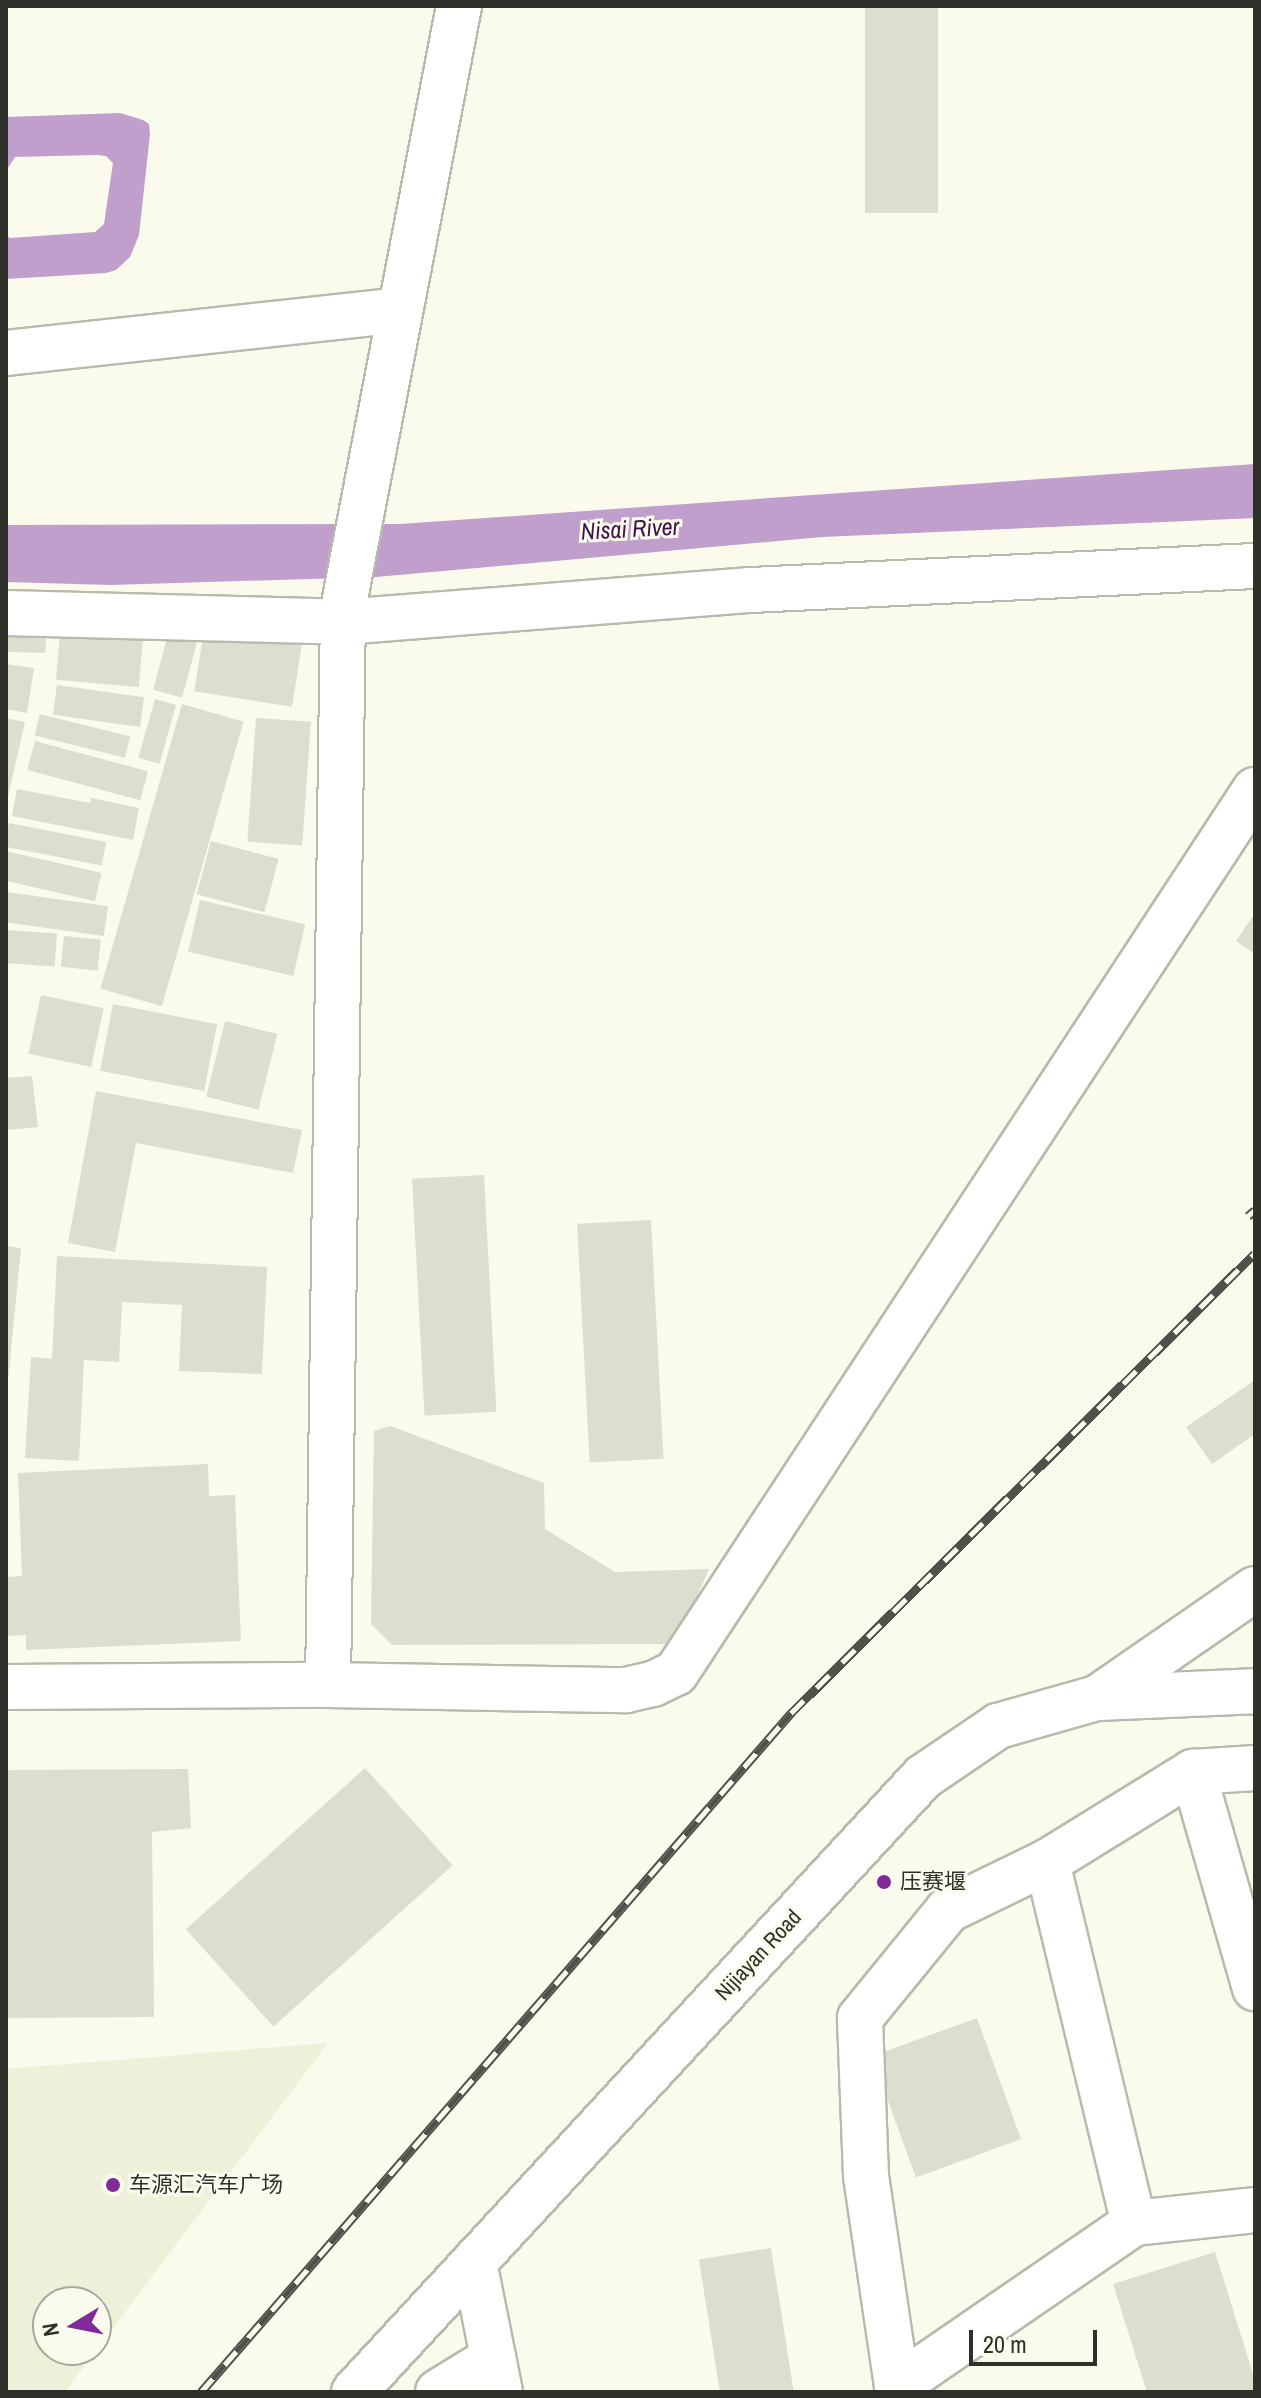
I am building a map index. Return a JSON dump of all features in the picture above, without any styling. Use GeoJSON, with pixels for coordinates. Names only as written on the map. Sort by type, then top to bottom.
{"type":"FeatureCollection","features":[{"type":"Feature","properties":{"kind":"street"},"geometry":{"type":"LineString","coordinates":[[328,1685],[343,616],[459,6]]}},
{"type":"Feature","properties":{"kind":"street"},"geometry":{"type":"LineString","coordinates":[[6,353],[399,310]]}},
{"type":"Feature","properties":{"kind":"street"},"geometry":{"type":"LineString","coordinates":[[6,613],[343,616],[751,590],[1255,566]]}},
{"type":"Feature","properties":{"kind":"street"},"geometry":{"type":"LineString","coordinates":[[6,1687],[328,1685],[626,1690],[653,1684],[676,1673],[1255,790]]}},
{"type":"Feature","properties":{"kind":"street"},"geometry":{"type":"LineString","coordinates":[[1097,1698],[1255,1589]]}},
{"type":"Feature","properties":{"kind":"street","name":"Nijiayan Road"},"geometry":{"type":"LineString","coordinates":[[354,2392],[923,1777],[998,1726],[1097,1698],[1255,1691]]}},
{"type":"Feature","properties":{"kind":"street"},"geometry":{"type":"LineString","coordinates":[[1255,1768],[1193,1772],[1047,1862],[948,1910],[860,2018],[866,2176],[898,2389],[1134,2223],[1255,2210]]}},
{"type":"Feature","properties":{"kind":"street"},"geometry":{"type":"LineString","coordinates":[[1193,1772],[1255,1988]]}},
{"type":"Feature","properties":{"kind":"street"},"geometry":{"type":"LineString","coordinates":[[1047,1862],[1134,2223]]}},
{"type":"Feature","properties":{"kind":"street"},"geometry":{"type":"LineString","coordinates":[[438,2392],[496,2375],[474,2262]]}},
{"type":"Feature","properties":{"kind":"shaded area","name":"车源汇汽车广场"},"geometry":{"type":"Polygon","coordinates":[[[328,2043],[112,2330],[112,2286],[32,2286],[32,2366],[85,2366],[65,2392],[6,2392],[6,2069],[328,2043]]]}},
{"type":"Feature","properties":{"kind":"water"},"geometry":{"type":"Polygon","coordinates":[[[120,113],[149,124],[139,235],[130,257],[116,270],[106,273],[6,279],[6,235],[10,238],[95,232],[104,224],[113,163],[106,156],[96,155],[15,157],[6,171],[6,117],[120,113]]]}},
{"type":"Feature","properties":{"kind":"water","name":"Nisai River"},"geometry":{"type":"Polygon","coordinates":[[[1255,464],[1255,518],[822,537],[376,577],[111,585],[6,582],[6,525],[400,524],[1255,464]]]}},
{"type":"Feature","properties":{"kind":"building"},"geometry":{"type":"Polygon","coordinates":[[[865,6],[938,6],[938,213],[865,213],[865,6]]]}},
{"type":"Feature","properties":{"kind":"building"},"geometry":{"type":"Polygon","coordinates":[[[170,627],[199,635],[182,698],[153,690],[170,627]]]}},
{"type":"Feature","properties":{"kind":"building"},"geometry":{"type":"Polygon","coordinates":[[[6,628],[46,629],[46,653],[6,652],[6,628]]]}},
{"type":"Feature","properties":{"kind":"building"},"geometry":{"type":"Polygon","coordinates":[[[204,630],[302,645],[292,707],[194,691],[204,630]]]}},
{"type":"Feature","properties":{"kind":"building"},"geometry":{"type":"Polygon","coordinates":[[[60,634],[143,641],[139,687],[56,680],[60,634]]]}},
{"type":"Feature","properties":{"kind":"building"},"geometry":{"type":"Polygon","coordinates":[[[6,664],[34,668],[27,713],[6,709],[6,664]]]}},
{"type":"Feature","properties":{"kind":"building"},"geometry":{"type":"Polygon","coordinates":[[[57,685],[144,697],[140,727],[53,715],[57,685]]]}},
{"type":"Feature","properties":{"kind":"building"},"geometry":{"type":"Polygon","coordinates":[[[155,699],[176,705],[159,764],[138,758],[155,699]]]}},
{"type":"Feature","properties":{"kind":"building"},"geometry":{"type":"Polygon","coordinates":[[[182,704],[244,722],[162,1006],[100,989],[182,704]]]}},
{"type":"Feature","properties":{"kind":"building"},"geometry":{"type":"Polygon","coordinates":[[[40,714],[130,736],[125,758],[35,735],[40,714]]]}},
{"type":"Feature","properties":{"kind":"building"},"geometry":{"type":"Polygon","coordinates":[[[6,718],[25,722],[7,801],[6,801],[6,718]]]}},
{"type":"Feature","properties":{"kind":"building"},"geometry":{"type":"Polygon","coordinates":[[[256,718],[311,722],[302,846],[247,842],[256,718]]]}},
{"type":"Feature","properties":{"kind":"building"},"geometry":{"type":"Polygon","coordinates":[[[35,741],[148,771],[140,800],[27,770],[35,741]]]}},
{"type":"Feature","properties":{"kind":"building"},"geometry":{"type":"Polygon","coordinates":[[[17,789],[90,803],[91,798],[139,808],[133,840],[12,816],[17,789]]]}},
{"type":"Feature","properties":{"kind":"building"},"geometry":{"type":"Polygon","coordinates":[[[9,823],[106,842],[102,865],[6,847],[9,823]]]}},
{"type":"Feature","properties":{"kind":"building"},"geometry":{"type":"Polygon","coordinates":[[[211,841],[279,859],[264,912],[197,894],[211,841]]]}},
{"type":"Feature","properties":{"kind":"building"},"geometry":{"type":"Polygon","coordinates":[[[6,851],[101,873],[95,901],[6,881],[6,851]]]}},
{"type":"Feature","properties":{"kind":"building"},"geometry":{"type":"Polygon","coordinates":[[[6,892],[108,906],[104,936],[6,922],[6,892]]]}},
{"type":"Feature","properties":{"kind":"building"},"geometry":{"type":"Polygon","coordinates":[[[200,900],[305,924],[293,976],[188,952],[200,900]]]}},
{"type":"Feature","properties":{"kind":"building"},"geometry":{"type":"Polygon","coordinates":[[[1255,913],[1255,954],[1236,941],[1255,913]]]}},
{"type":"Feature","properties":{"kind":"building"},"geometry":{"type":"Polygon","coordinates":[[[6,930],[57,934],[55,966],[6,963],[6,930]]]}},
{"type":"Feature","properties":{"kind":"building"},"geometry":{"type":"Polygon","coordinates":[[[64,936],[101,940],[98,971],[61,967],[64,936]]]}},
{"type":"Feature","properties":{"kind":"building"},"geometry":{"type":"Polygon","coordinates":[[[41,995],[104,1008],[91,1067],[29,1054],[41,995]]]}},
{"type":"Feature","properties":{"kind":"building"},"geometry":{"type":"Polygon","coordinates":[[[113,1004],[217,1024],[204,1091],[100,1071],[113,1004]]]}},
{"type":"Feature","properties":{"kind":"building"},"geometry":{"type":"Polygon","coordinates":[[[225,1021],[277,1034],[259,1110],[206,1097],[225,1021]]]}},
{"type":"Feature","properties":{"kind":"building"},"geometry":{"type":"Polygon","coordinates":[[[32,1076],[38,1127],[6,1130],[6,1078],[32,1076]]]}},
{"type":"Feature","properties":{"kind":"building"},"geometry":{"type":"Polygon","coordinates":[[[96,1091],[302,1130],[293,1173],[136,1143],[115,1252],[68,1243],[96,1091]]]}},
{"type":"Feature","properties":{"kind":"building"},"geometry":{"type":"Polygon","coordinates":[[[484,1175],[496,1412],[425,1415],[412,1179],[484,1175]]]}},
{"type":"Feature","properties":{"kind":"building"},"geometry":{"type":"Polygon","coordinates":[[[651,1220],[664,1459],[590,1463],[577,1224],[651,1220]]]}},
{"type":"Feature","properties":{"kind":"building"},"geometry":{"type":"Polygon","coordinates":[[[6,1246],[21,1248],[8,1381],[6,1381],[6,1246]]]}},
{"type":"Feature","properties":{"kind":"building"},"geometry":{"type":"Polygon","coordinates":[[[57,1256],[267,1267],[262,1374],[179,1371],[182,1305],[122,1302],[119,1362],[84,1360],[79,1461],[25,1458],[31,1357],[52,1359],[57,1256]]]}},
{"type":"Feature","properties":{"kind":"building"},"geometry":{"type":"Polygon","coordinates":[[[1255,1380],[1255,1434],[1212,1464],[1186,1427],[1255,1380]]]}},
{"type":"Feature","properties":{"kind":"building"},"geometry":{"type":"Polygon","coordinates":[[[390,1426],[544,1483],[545,1529],[615,1572],[709,1569],[676,1644],[392,1645],[371,1624],[374,1431],[390,1426]]]}},
{"type":"Feature","properties":{"kind":"building"},"geometry":{"type":"Polygon","coordinates":[[[208,1464],[209,1496],[235,1495],[241,1641],[26,1650],[26,1635],[6,1636],[6,1577],[22,1576],[18,1473],[208,1464]]]}},
{"type":"Feature","properties":{"kind":"building"},"geometry":{"type":"Polygon","coordinates":[[[365,1768],[453,1865],[274,2027],[186,1929],[365,1768]]]}},
{"type":"Feature","properties":{"kind":"building"},"geometry":{"type":"Polygon","coordinates":[[[188,1769],[191,1828],[152,1832],[154,2017],[6,2018],[6,1770],[188,1769]]]}},
{"type":"Feature","properties":{"kind":"building"},"geometry":{"type":"Polygon","coordinates":[[[977,2018],[1021,2139],[916,2178],[872,2056],[977,2018]]]}},
{"type":"Feature","properties":{"kind":"building"},"geometry":{"type":"Polygon","coordinates":[[[771,2248],[794,2392],[720,2392],[699,2259],[771,2248]]]}},
{"type":"Feature","properties":{"kind":"building"},"geometry":{"type":"Polygon","coordinates":[[[1215,2252],[1255,2380],[1255,2392],[1147,2392],[1113,2284],[1215,2252]]]}},
{"type":"Feature","properties":{"kind":"railway"},"geometry":{"type":"LineString","coordinates":[[1248,1216],[1255,1210]]}},
{"type":"Feature","properties":{"kind":"railway"},"geometry":{"type":"LineString","coordinates":[[201,2392],[791,1713],[1255,1253]]}},
{"type":"Feature","properties":{"kind":"place","name":"压赛堰"},"geometry":{"type":"Point","coordinates":[884,1882]}},
{"type":"Feature","properties":{"kind":"place","name":"车源汇汽车广场"},"geometry":{"type":"Point","coordinates":[113,2185]}}]}
